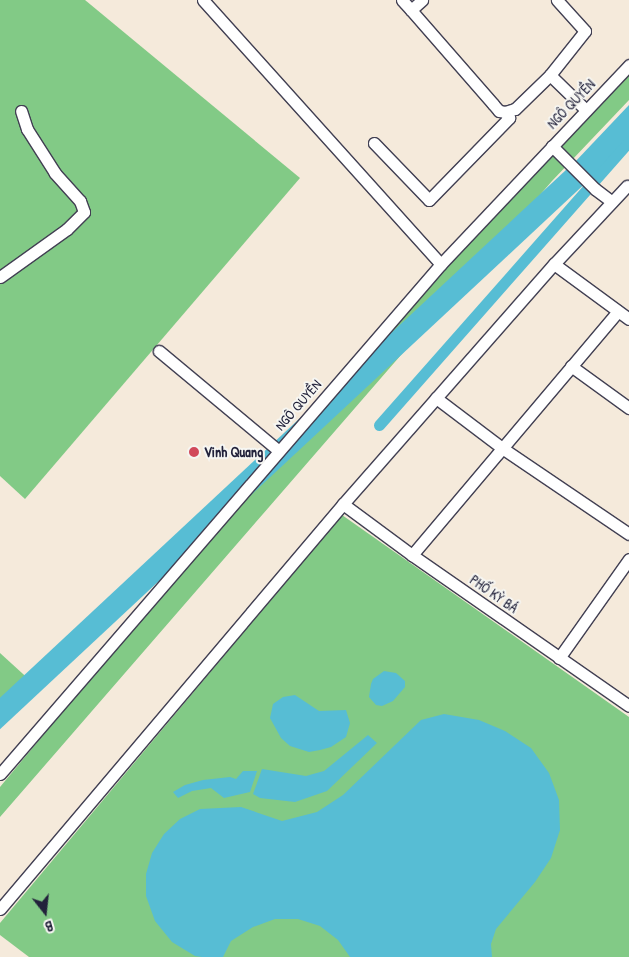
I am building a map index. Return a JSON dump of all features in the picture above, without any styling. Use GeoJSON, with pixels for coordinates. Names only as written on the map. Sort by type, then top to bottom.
{"type":"FeatureCollection","features":[{"type":"Feature","properties":{"kind":"street"},"geometry":{"type":"LineString","coordinates":[[203,0],[441,264]]}},
{"type":"Feature","properties":{"kind":"street"},"geometry":{"type":"LineString","coordinates":[[402,0],[499,111],[505,112],[515,108],[550,75],[585,31],[557,0]]}},
{"type":"Feature","properties":{"kind":"street"},"geometry":{"type":"LineString","coordinates":[[411,10],[422,0]]}},
{"type":"Feature","properties":{"kind":"street","name":"NGÔ QUYỀN"},"geometry":{"type":"LineString","coordinates":[[0,774],[441,264],[629,65]]}},
{"type":"Feature","properties":{"kind":"street"},"geometry":{"type":"LineString","coordinates":[[550,75],[586,110]]}},
{"type":"Feature","properties":{"kind":"street"},"geometry":{"type":"LineString","coordinates":[[0,277],[67,230],[84,212],[80,201],[55,173],[27,129],[21,111]]}},
{"type":"Feature","properties":{"kind":"street"},"geometry":{"type":"LineString","coordinates":[[374,143],[429,200],[509,118],[505,112]]}},
{"type":"Feature","properties":{"kind":"street"},"geometry":{"type":"LineString","coordinates":[[552,146],[595,189],[612,202]]}},
{"type":"Feature","properties":{"kind":"street"},"geometry":{"type":"LineString","coordinates":[[0,909],[343,504],[554,264],[627,186]]}},
{"type":"Feature","properties":{"kind":"street"},"geometry":{"type":"LineString","coordinates":[[554,264],[629,319]]}},
{"type":"Feature","properties":{"kind":"street"},"geometry":{"type":"LineString","coordinates":[[412,555],[618,311]]}},
{"type":"Feature","properties":{"kind":"street"},"geometry":{"type":"LineString","coordinates":[[160,351],[279,451]]}},
{"type":"Feature","properties":{"kind":"street"},"geometry":{"type":"LineString","coordinates":[[571,366],[629,408]]}},
{"type":"Feature","properties":{"kind":"street"},"geometry":{"type":"LineString","coordinates":[[436,398],[502,448],[629,534]]}},
{"type":"Feature","properties":{"kind":"street","name":"PHỐ KỲ BÁ"},"geometry":{"type":"LineString","coordinates":[[343,504],[412,555],[629,706]]}},
{"type":"Feature","properties":{"kind":"street"},"geometry":{"type":"LineString","coordinates":[[559,658],[629,559]]}},
{"type":"Feature","properties":{"kind":"green space"},"geometry":{"type":"Polygon","coordinates":[[[0,0],[85,0],[300,178],[25,499],[0,476],[0,0]]]}},
{"type":"Feature","properties":{"kind":"green space"},"geometry":{"type":"Polygon","coordinates":[[[629,71],[629,100],[552,181],[0,817],[0,787],[69,704],[304,428],[500,208],[629,71]]]}},
{"type":"Feature","properties":{"kind":"green space"},"geometry":{"type":"Polygon","coordinates":[[[342,515],[629,717],[629,957],[29,957],[0,935],[0,923],[342,515]]]}},
{"type":"Feature","properties":{"kind":"green space"},"geometry":{"type":"Polygon","coordinates":[[[0,653],[34,684],[0,725],[0,653]]]}},
{"type":"Feature","properties":{"kind":"water"},"geometry":{"type":"Polygon","coordinates":[[[629,105],[629,141],[595,180],[574,163],[629,105]]]}},
{"type":"Feature","properties":{"kind":"water"},"geometry":{"type":"Polygon","coordinates":[[[567,169],[583,186],[0,729],[0,698],[567,169]]]}},
{"type":"Feature","properties":{"kind":"water"},"geometry":{"type":"Polygon","coordinates":[[[384,671],[396,673],[405,681],[405,687],[393,701],[382,706],[376,705],[369,697],[373,679],[384,671]]]}},
{"type":"Feature","properties":{"kind":"water"},"geometry":{"type":"Polygon","coordinates":[[[295,695],[319,711],[346,710],[350,723],[346,737],[331,747],[309,752],[290,746],[281,738],[270,718],[273,704],[283,697],[295,695]]]}},
{"type":"Feature","properties":{"kind":"water"},"geometry":{"type":"Polygon","coordinates":[[[444,714],[479,720],[505,731],[531,748],[549,773],[559,800],[560,830],[551,858],[535,882],[496,929],[491,944],[492,957],[350,957],[338,940],[320,926],[298,919],[275,919],[253,927],[231,941],[223,957],[202,957],[195,956],[172,942],[155,921],[146,896],[146,874],[152,853],[164,834],[180,819],[200,809],[241,807],[282,821],[317,812],[343,795],[421,720],[444,714]]]}},
{"type":"Feature","properties":{"kind":"water"},"geometry":{"type":"Polygon","coordinates":[[[368,735],[377,743],[327,791],[295,802],[260,798],[253,794],[262,769],[306,776],[324,771],[368,735]]]}},
{"type":"Feature","properties":{"kind":"water"},"geometry":{"type":"Polygon","coordinates":[[[243,771],[257,771],[250,792],[224,798],[211,788],[192,791],[178,798],[173,792],[185,785],[203,780],[230,777],[236,779],[243,771]]]}},
{"type":"Feature","properties":{"kind":"waterway"},"geometry":{"type":"LineString","coordinates":[[379,425],[629,141]]}},
{"type":"Feature","properties":{"kind":"place","name":"Vinh Quang"},"geometry":{"type":"Point","coordinates":[194,452]}}]}
